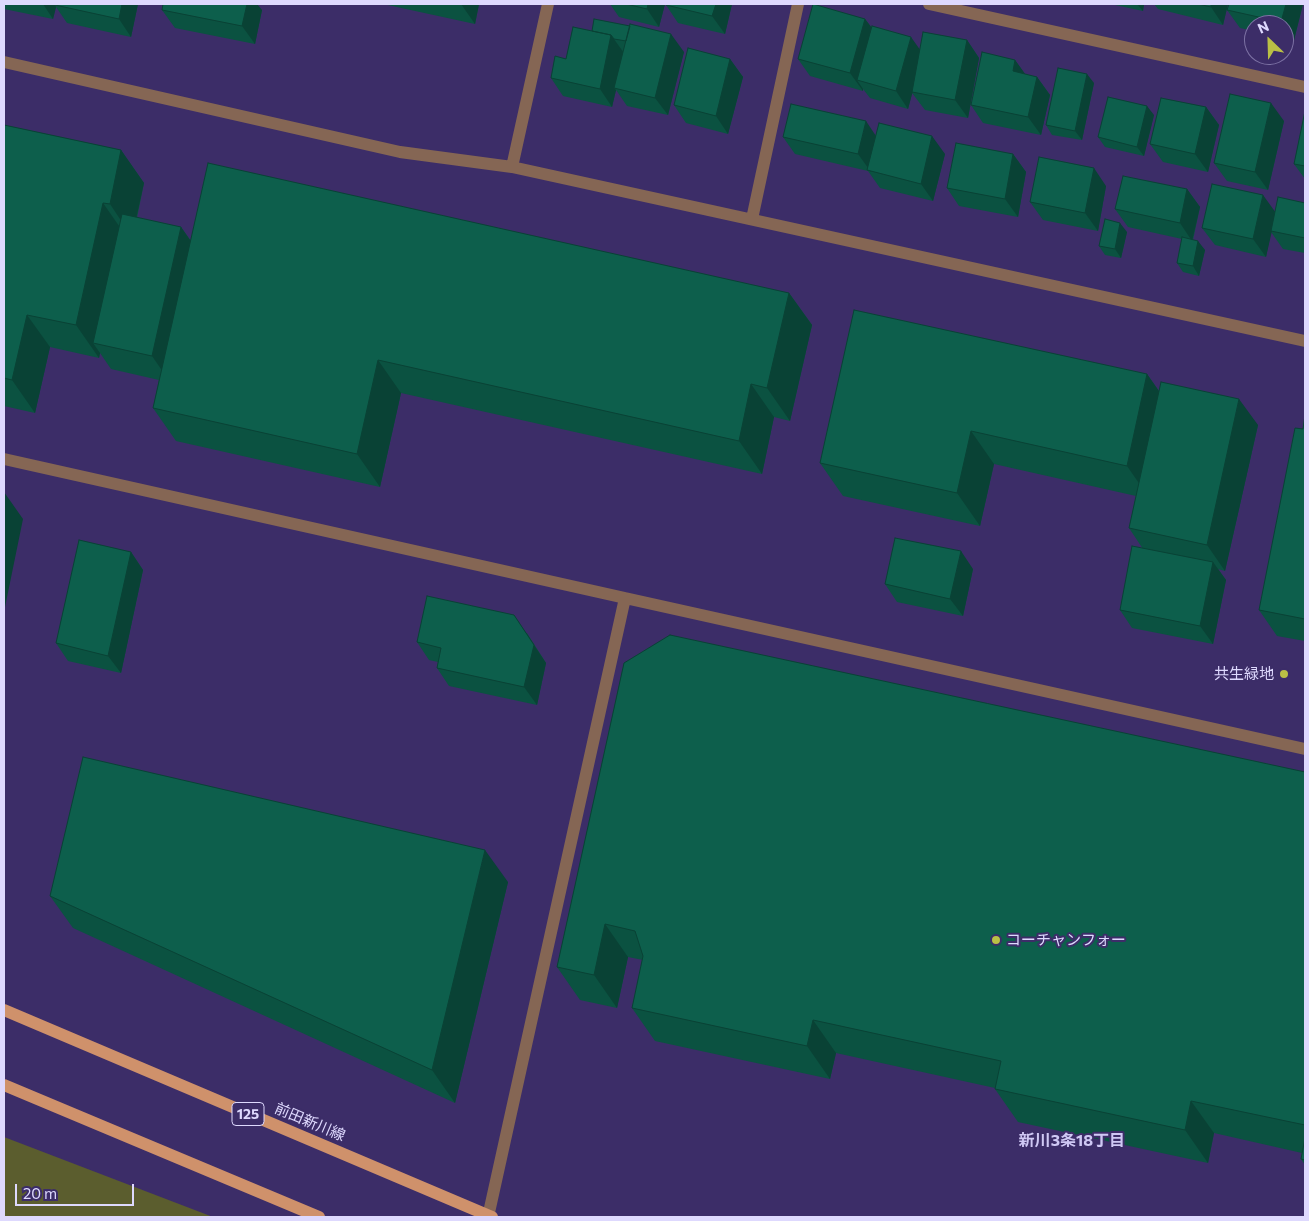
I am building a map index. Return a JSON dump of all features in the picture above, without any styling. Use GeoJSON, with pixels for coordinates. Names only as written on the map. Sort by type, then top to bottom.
{"type":"FeatureCollection","features":[{"type":"Feature","properties":{"kind":"main road","name":"前田新川線"},"geometry":{"type":"LineString","coordinates":[[4,1010],[490,1217]]}},
{"type":"Feature","properties":{"kind":"main road"},"geometry":{"type":"LineString","coordinates":[[4,1085],[319,1217]]}},
{"type":"Feature","properties":{"kind":"street"},"geometry":{"type":"LineString","coordinates":[[512,167],[548,4]]}},
{"type":"Feature","properties":{"kind":"street"},"geometry":{"type":"LineString","coordinates":[[752,219],[798,4]]}},
{"type":"Feature","properties":{"kind":"street"},"geometry":{"type":"LineString","coordinates":[[929,4],[1305,87]]}},
{"type":"Feature","properties":{"kind":"street"},"geometry":{"type":"LineString","coordinates":[[4,62],[400,152],[512,167],[1305,341]]}},
{"type":"Feature","properties":{"kind":"street"},"geometry":{"type":"LineString","coordinates":[[4,458],[1305,749]]}},
{"type":"Feature","properties":{"kind":"street"},"geometry":{"type":"LineString","coordinates":[[490,1217],[625,598]]}},
{"type":"Feature","properties":{"kind":"green space"},"geometry":{"type":"Polygon","coordinates":[[[4,1137],[213,1217],[4,1217],[4,1137]]]}},
{"type":"Feature","properties":{"kind":"building"},"geometry":{"type":"Polygon","coordinates":[[[55,4],[122,4],[119,19],[55,4]]]}},
{"type":"Feature","properties":{"kind":"building"},"geometry":{"type":"Polygon","coordinates":[[[163,4],[247,4],[242,26],[162,10],[163,4]]]}},
{"type":"Feature","properties":{"kind":"building"},"geometry":{"type":"Polygon","coordinates":[[[626,4],[648,4],[647,9],[626,4]]]}},
{"type":"Feature","properties":{"kind":"building"},"geometry":{"type":"Polygon","coordinates":[[[666,4],[716,4],[712,16],[666,4]]]}},
{"type":"Feature","properties":{"kind":"building"},"geometry":{"type":"Polygon","coordinates":[[[813,4],[865,19],[850,73],[798,59],[813,4]]]}},
{"type":"Feature","properties":{"kind":"building"},"geometry":{"type":"Polygon","coordinates":[[[1198,4],[1211,4],[1211,7],[1198,4]]]}},
{"type":"Feature","properties":{"kind":"building"},"geometry":{"type":"Polygon","coordinates":[[[1229,4],[1286,4],[1283,15],[1250,15],[1227,10],[1229,4]]]}},
{"type":"Feature","properties":{"kind":"building"},"geometry":{"type":"Polygon","coordinates":[[[594,19],[630,26],[626,41],[614,39],[611,35],[592,31],[594,19]]]}},
{"type":"Feature","properties":{"kind":"building"},"geometry":{"type":"Polygon","coordinates":[[[630,24],[671,34],[655,98],[614,88],[630,24]]]}},
{"type":"Feature","properties":{"kind":"building"},"geometry":{"type":"Polygon","coordinates":[[[872,26],[911,37],[896,91],[857,80],[872,26]]]}},
{"type":"Feature","properties":{"kind":"building"},"geometry":{"type":"Polygon","coordinates":[[[573,27],[611,35],[600,89],[551,78],[555,56],[566,59],[573,27]]]}},
{"type":"Feature","properties":{"kind":"building"},"geometry":{"type":"Polygon","coordinates":[[[923,32],[967,40],[955,100],[912,92],[923,32]]]}},
{"type":"Feature","properties":{"kind":"building"},"geometry":{"type":"Polygon","coordinates":[[[688,48],[730,59],[716,116],[674,105],[688,48]]]}},
{"type":"Feature","properties":{"kind":"building"},"geometry":{"type":"Polygon","coordinates":[[[982,52],[1015,60],[1013,71],[1037,77],[1028,117],[971,105],[982,52]]]}},
{"type":"Feature","properties":{"kind":"building"},"geometry":{"type":"Polygon","coordinates":[[[1058,68],[1087,74],[1075,131],[1046,125],[1058,68]]]}},
{"type":"Feature","properties":{"kind":"building"},"geometry":{"type":"Polygon","coordinates":[[[1230,94],[1271,103],[1255,172],[1214,163],[1230,94]]]}},
{"type":"Feature","properties":{"kind":"building"},"geometry":{"type":"Polygon","coordinates":[[[1108,97],[1147,106],[1137,147],[1098,137],[1108,97]]]}},
{"type":"Feature","properties":{"kind":"building"},"geometry":{"type":"Polygon","coordinates":[[[1161,98],[1206,107],[1195,154],[1150,144],[1161,98]]]}},
{"type":"Feature","properties":{"kind":"building"},"geometry":{"type":"Polygon","coordinates":[[[791,104],[866,121],[858,154],[783,137],[791,104]]]}},
{"type":"Feature","properties":{"kind":"building"},"geometry":{"type":"Polygon","coordinates":[[[1305,111],[1305,166],[1294,164],[1305,111]]]}},
{"type":"Feature","properties":{"kind":"building"},"geometry":{"type":"Polygon","coordinates":[[[879,123],[932,136],[921,184],[867,170],[879,123]]]}},
{"type":"Feature","properties":{"kind":"building"},"geometry":{"type":"Polygon","coordinates":[[[4,125],[121,150],[110,204],[103,203],[76,325],[27,315],[12,380],[4,378],[4,125]]]}},
{"type":"Feature","properties":{"kind":"building"},"geometry":{"type":"Polygon","coordinates":[[[956,143],[1013,154],[1005,199],[947,188],[956,143]]]}},
{"type":"Feature","properties":{"kind":"building"},"geometry":{"type":"Polygon","coordinates":[[[1039,157],[1094,168],[1085,213],[1030,202],[1039,157]]]}},
{"type":"Feature","properties":{"kind":"building"},"geometry":{"type":"Polygon","coordinates":[[[208,163],[789,293],[767,388],[751,384],[739,441],[378,360],[357,454],[153,408],[208,163]]]}},
{"type":"Feature","properties":{"kind":"building"},"geometry":{"type":"Polygon","coordinates":[[[1123,176],[1187,189],[1180,223],[1115,209],[1123,176]]]}},
{"type":"Feature","properties":{"kind":"building"},"geometry":{"type":"Polygon","coordinates":[[[1212,184],[1263,195],[1253,239],[1202,228],[1212,184]]]}},
{"type":"Feature","properties":{"kind":"building"},"geometry":{"type":"Polygon","coordinates":[[[1278,197],[1305,203],[1305,238],[1271,231],[1278,197]]]}},
{"type":"Feature","properties":{"kind":"building"},"geometry":{"type":"Polygon","coordinates":[[[122,214],[181,227],[152,356],[93,343],[122,214]]]}},
{"type":"Feature","properties":{"kind":"building"},"geometry":{"type":"Polygon","coordinates":[[[1105,219],[1120,223],[1115,249],[1099,246],[1105,219]]]}},
{"type":"Feature","properties":{"kind":"building"},"geometry":{"type":"Polygon","coordinates":[[[1182,237],[1198,241],[1193,266],[1177,263],[1182,237]]]}},
{"type":"Feature","properties":{"kind":"building"},"geometry":{"type":"Polygon","coordinates":[[[854,310],[1147,374],[1127,466],[971,431],[957,493],[820,463],[854,310]]]}},
{"type":"Feature","properties":{"kind":"building"},"geometry":{"type":"Polygon","coordinates":[[[1161,382],[1239,399],[1207,545],[1129,528],[1161,382]]]}},
{"type":"Feature","properties":{"kind":"building"},"geometry":{"type":"Polygon","coordinates":[[[1305,415],[1305,619],[1259,610],[1295,428],[1303,429],[1305,415]]]}},
{"type":"Feature","properties":{"kind":"building"},"geometry":{"type":"Polygon","coordinates":[[[895,538],[961,551],[950,599],[885,584],[895,538]]]}},
{"type":"Feature","properties":{"kind":"building"},"geometry":{"type":"Polygon","coordinates":[[[79,540],[131,552],[108,656],[56,643],[79,540]]]}},
{"type":"Feature","properties":{"kind":"building"},"geometry":{"type":"Polygon","coordinates":[[[1132,546],[1213,562],[1200,626],[1120,610],[1132,546]]]}},
{"type":"Feature","properties":{"kind":"building"},"geometry":{"type":"Polygon","coordinates":[[[427,596],[514,615],[534,645],[524,687],[437,668],[441,648],[417,642],[427,596]]]}},
{"type":"Feature","properties":{"kind":"building"},"geometry":{"type":"Polygon","coordinates":[[[670,635],[1305,772],[1305,1125],[1191,1101],[1185,1130],[995,1089],[1001,1061],[813,1020],[807,1046],[632,1008],[643,956],[635,931],[605,924],[594,975],[557,967],[624,663],[670,635]]]}},
{"type":"Feature","properties":{"kind":"building"},"geometry":{"type":"Polygon","coordinates":[[[83,757],[485,850],[432,1070],[50,896],[83,757]]]}},
{"type":"Feature","properties":{"kind":"building"},"geometry":{"type":"Polygon","coordinates":[[[1305,1138],[1305,1160],[1301,1159],[1305,1138]]]}},
{"type":"Feature","properties":{"kind":"place","name":"共生緑地"},"geometry":{"type":"Point","coordinates":[1284,674]}},
{"type":"Feature","properties":{"kind":"place","name":"コーチャンフォー"},"geometry":{"type":"Point","coordinates":[996,940]}},
{"type":"Feature","properties":{"kind":"district","name":"新川3条18丁目"},"geometry":{"type":"Point","coordinates":[1072,1141]}}]}
